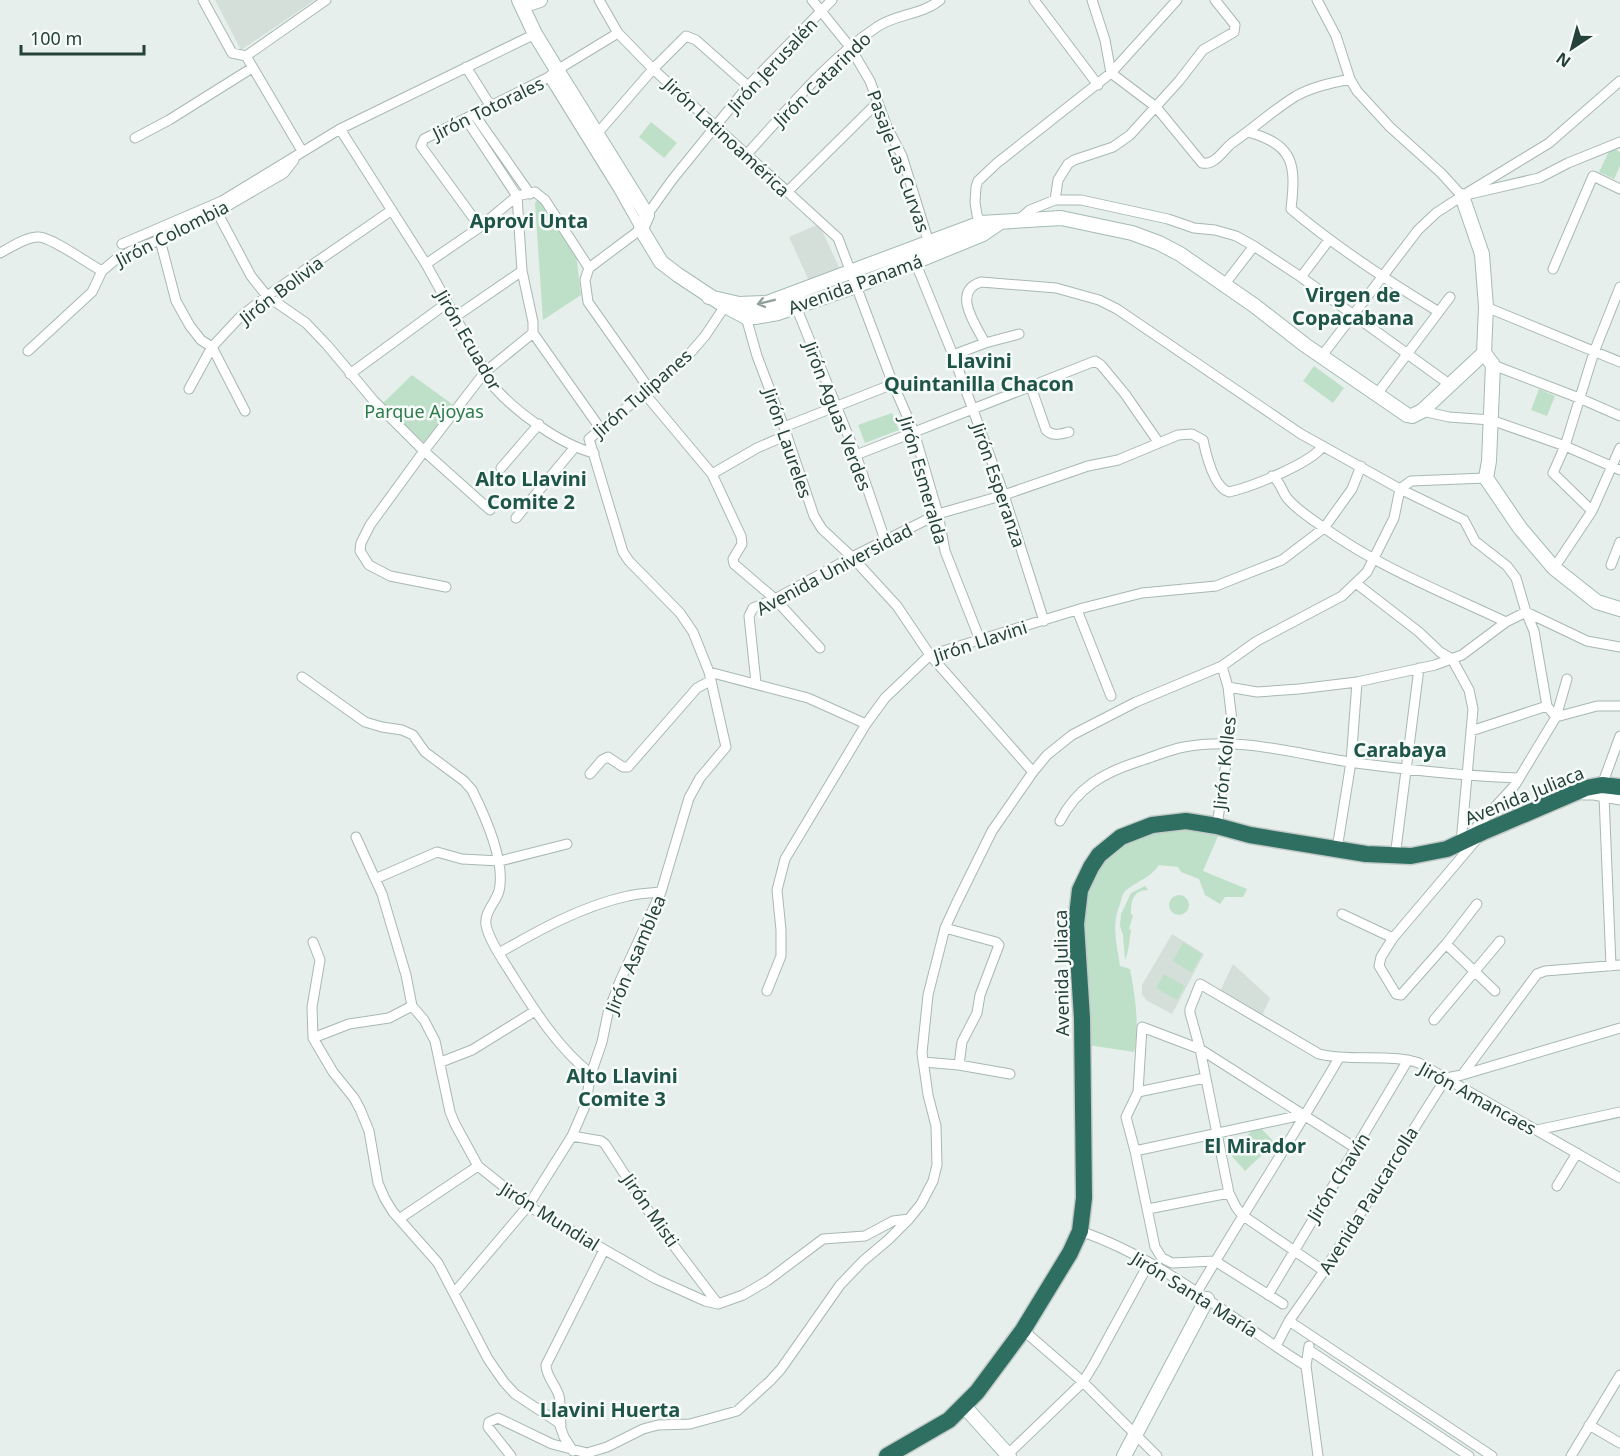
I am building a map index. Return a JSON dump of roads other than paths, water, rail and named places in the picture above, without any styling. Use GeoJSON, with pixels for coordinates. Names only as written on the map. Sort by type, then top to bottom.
{"type":"FeatureCollection","features":[{"type":"Feature","properties":{"kind":"highway","name":"Avenida Juliaca"},"geometry":{"type":"LineString","coordinates":[[887,1456],[949,1420],[964,1406],[994,1371],[1023,1330],[1070,1252],[1080,1231],[1084,1198],[1082,1018],[1076,924],[1080,890],[1091,867],[1100,855],[1121,837],[1152,825],[1175,821],[1217,826],[1250,835],[1337,849],[1395,856],[1423,855],[1447,849],[1586,788],[1603,791],[1620,787]]}},
{"type":"Feature","properties":{"kind":"street"},"geometry":{"type":"LineString","coordinates":[[203,0],[232,53],[246,56],[326,0]]}},
{"type":"Feature","properties":{"kind":"street"},"geometry":{"type":"LineString","coordinates":[[521,3],[540,0]]}},
{"type":"Feature","properties":{"kind":"street","name":"Jirón Latinoamérica"},"geometry":{"type":"LineString","coordinates":[[600,0],[618,33],[653,69],[838,238],[854,279]]}},
{"type":"Feature","properties":{"kind":"street","name":"Pasaje Las Curvas"},"geometry":{"type":"LineString","coordinates":[[812,0],[850,47],[870,81],[877,103],[902,156],[930,243]]}},
{"type":"Feature","properties":{"kind":"street","name":"Jirón Jerusalén"},"geometry":{"type":"LineString","coordinates":[[648,215],[672,180],[748,86],[832,0]]}},
{"type":"Feature","properties":{"kind":"street","name":"Jirón Catarindo"},"geometry":{"type":"LineString","coordinates":[[746,155],[797,99],[850,47],[880,24],[928,7],[940,0]]}},
{"type":"Feature","properties":{"kind":"street"},"geometry":{"type":"LineString","coordinates":[[1034,0],[1098,85]]}},
{"type":"Feature","properties":{"kind":"street"},"geometry":{"type":"LineString","coordinates":[[1092,0],[1105,40],[1111,73],[1156,107],[1202,163],[1212,162],[1228,146],[1270,113],[1298,95],[1321,86],[1350,79]]}},
{"type":"Feature","properties":{"kind":"street"},"geometry":{"type":"LineString","coordinates":[[981,224],[976,215],[975,202],[978,181],[997,163],[1098,85],[1177,0]]}},
{"type":"Feature","properties":{"kind":"street"},"geometry":{"type":"LineString","coordinates":[[1055,200],[1058,180],[1068,164],[1113,147],[1130,135],[1203,50],[1236,29],[1215,0]]}},
{"type":"Feature","properties":{"kind":"street"},"geometry":{"type":"LineString","coordinates":[[1317,0],[1336,36],[1350,79],[1363,99],[1462,196],[1482,254],[1486,307],[1484,353],[1493,365],[1620,416]]}},
{"type":"Feature","properties":{"kind":"street","name":"Avenida Panamá"},"geometry":{"type":"LineString","coordinates":[[521,3],[553,74],[662,262],[709,297],[746,317],[778,313],[795,307],[854,279],[914,256],[983,234],[999,223]]}},
{"type":"Feature","properties":{"kind":"street","name":"Jirón Totorales"},"geometry":{"type":"LineString","coordinates":[[480,227],[421,146],[424,139],[553,74],[618,33]]}},
{"type":"Feature","properties":{"kind":"street","name":"Jirón Colombia"},"geometry":{"type":"LineString","coordinates":[[122,244],[222,201],[340,129],[535,34]]}},
{"type":"Feature","properties":{"kind":"street"},"geometry":{"type":"LineString","coordinates":[[596,135],[653,69],[686,36],[696,40],[748,86]]}},
{"type":"Feature","properties":{"kind":"street"},"geometry":{"type":"LineString","coordinates":[[246,56],[302,151]]}},
{"type":"Feature","properties":{"kind":"street"},"geometry":{"type":"LineString","coordinates":[[466,67],[490,105]]}},
{"type":"Feature","properties":{"kind":"street"},"geometry":{"type":"LineString","coordinates":[[135,138],[169,120],[252,68]]}},
{"type":"Feature","properties":{"kind":"street","name":"Avenida Panamá"},"geometry":{"type":"LineString","coordinates":[[553,74],[648,215]]}},
{"type":"Feature","properties":{"kind":"street"},"geometry":{"type":"LineString","coordinates":[[1321,357],[1418,230],[1436,213],[1549,143],[1620,81]]}},
{"type":"Feature","properties":{"kind":"street"},"geometry":{"type":"LineString","coordinates":[[787,192],[877,103]]}},
{"type":"Feature","properties":{"kind":"street"},"geometry":{"type":"LineString","coordinates":[[470,116],[530,194]]}},
{"type":"Feature","properties":{"kind":"street"},"geometry":{"type":"LineString","coordinates":[[470,116],[517,196],[522,272],[533,322],[533,333],[600,428]]}},
{"type":"Feature","properties":{"kind":"street","name":"Jirón Ecuador"},"geometry":{"type":"LineString","coordinates":[[340,129],[426,264],[494,387],[505,400],[539,424],[575,447],[594,453]]}},
{"type":"Feature","properties":{"kind":"street"},"geometry":{"type":"LineString","coordinates":[[1248,132],[1259,135],[1284,149],[1293,174],[1291,208],[1329,240],[1382,277],[1439,312]]}},
{"type":"Feature","properties":{"kind":"street"},"geometry":{"type":"LineString","coordinates":[[1462,196],[1539,178],[1620,142]]}},
{"type":"Feature","properties":{"kind":"street","name":"Jirón Colombia"},"geometry":{"type":"LineString","coordinates":[[28,351],[92,292],[102,271],[115,260],[217,212],[284,172],[302,151]]}},
{"type":"Feature","properties":{"kind":"street"},"geometry":{"type":"LineString","coordinates":[[1553,269],[1593,176],[1620,189]]}},
{"type":"Feature","properties":{"kind":"street"},"geometry":{"type":"LineString","coordinates":[[426,264],[480,227],[517,196],[535,192],[540,194],[589,268]]}},
{"type":"Feature","properties":{"kind":"street"},"geometry":{"type":"LineString","coordinates":[[1016,222],[1037,206],[1055,200],[1093,201],[1168,219],[1194,228],[1215,230],[1236,236],[1301,277],[1449,384]]}},
{"type":"Feature","properties":{"kind":"street","name":"Jirón Bolivia"},"geometry":{"type":"LineString","coordinates":[[189,389],[212,347],[240,317],[392,210]]}},
{"type":"Feature","properties":{"kind":"street"},"geometry":{"type":"LineString","coordinates":[[217,212],[251,276],[267,296],[306,323],[350,374],[424,451],[490,510]]}},
{"type":"Feature","properties":{"kind":"street"},"geometry":{"type":"LineString","coordinates":[[648,215],[641,229],[589,268],[585,280],[588,302],[647,392],[712,474],[741,536],[742,544],[733,559],[734,564],[776,599],[820,648]]}},
{"type":"Feature","properties":{"kind":"street","name":"Avenida Panamá"},"geometry":{"type":"LineString","coordinates":[[914,256],[930,243],[981,224],[1061,218],[1132,233],[1180,254],[1321,357],[1407,415],[1412,416],[1422,411]]}},
{"type":"Feature","properties":{"kind":"street"},"geometry":{"type":"LineString","coordinates":[[0,254],[28,239],[38,237],[55,243],[102,271]]}},
{"type":"Feature","properties":{"kind":"street"},"geometry":{"type":"LineString","coordinates":[[160,240],[176,301],[190,326],[201,340],[212,347],[245,411]]}},
{"type":"Feature","properties":{"kind":"street"},"geometry":{"type":"LineString","coordinates":[[1301,277],[1329,240]]}},
{"type":"Feature","properties":{"kind":"street"},"geometry":{"type":"LineString","coordinates":[[1224,285],[1254,246]]}},
{"type":"Feature","properties":{"kind":"street","name":"Jirón Esperanza"},"geometry":{"type":"LineString","coordinates":[[914,256],[1005,495],[1044,621]]}},
{"type":"Feature","properties":{"kind":"street"},"geometry":{"type":"LineString","coordinates":[[455,317],[522,272]]}},
{"type":"Feature","properties":{"kind":"street","name":"Avenida Panamá"},"geometry":{"type":"LineString","coordinates":[[709,297],[739,304],[767,303],[796,292],[854,279]]}},
{"type":"Feature","properties":{"kind":"street","name":"Jirón Esmeralda"},"geometry":{"type":"LineString","coordinates":[[854,279],[893,384],[914,432],[938,514],[945,551],[980,640]]}},
{"type":"Feature","properties":{"kind":"street"},"geometry":{"type":"LineString","coordinates":[[985,343],[966,303],[968,291],[973,285],[989,283],[1056,288],[1099,300],[1136,320],[1276,418],[1400,489],[1464,520],[1475,541],[1513,572],[1516,578],[1526,612],[1532,622],[1547,706],[1556,717]]}},
{"type":"Feature","properties":{"kind":"street"},"geometry":{"type":"LineString","coordinates":[[1592,511],[1554,475],[1594,352],[1616,305],[1620,287]]}},
{"type":"Feature","properties":{"kind":"street","name":"Jirón Aguas Verdes"},"geometry":{"type":"LineString","coordinates":[[796,292],[795,307],[837,405],[885,540]]}},
{"type":"Feature","properties":{"kind":"street"},"geometry":{"type":"LineString","coordinates":[[1377,394],[1450,297]]}},
{"type":"Feature","properties":{"kind":"street"},"geometry":{"type":"LineString","coordinates":[[350,374],[447,303]]}},
{"type":"Feature","properties":{"kind":"street","name":"Jirón Tulipanes"},"geometry":{"type":"LineString","coordinates":[[594,453],[589,439],[685,359],[705,336],[725,306]]}},
{"type":"Feature","properties":{"kind":"street"},"geometry":{"type":"LineString","coordinates":[[1486,307],[1620,362]]}},
{"type":"Feature","properties":{"kind":"street","name":"Jirón Laureles"},"geometry":{"type":"LineString","coordinates":[[746,317],[757,357],[814,516],[822,529],[852,557],[897,606],[930,655],[1033,772]]}},
{"type":"Feature","properties":{"kind":"street"},"geometry":{"type":"LineString","coordinates":[[446,587],[390,576],[369,565],[360,551],[361,543],[370,525],[485,372],[533,333]]}},
{"type":"Feature","properties":{"kind":"street"},"geometry":{"type":"LineString","coordinates":[[952,355],[1019,334]]}},
{"type":"Feature","properties":{"kind":"street"},"geometry":{"type":"LineString","coordinates":[[1422,411],[1484,353]]}},
{"type":"Feature","properties":{"kind":"street"},"geometry":{"type":"LineString","coordinates":[[856,455],[1095,361],[1101,364],[1125,394],[1159,443]]}},
{"type":"Feature","properties":{"kind":"street"},"geometry":{"type":"LineString","coordinates":[[1493,365],[1486,478],[1520,528],[1554,568],[1597,602],[1620,609]]}},
{"type":"Feature","properties":{"kind":"street"},"geometry":{"type":"LineString","coordinates":[[712,474],[785,431],[837,405],[893,384]]}},
{"type":"Feature","properties":{"kind":"street"},"geometry":{"type":"LineString","coordinates":[[1031,387],[1046,430],[1056,435],[1069,432]]}},
{"type":"Feature","properties":{"kind":"street"},"geometry":{"type":"LineString","coordinates":[[1422,411],[1449,417],[1491,420],[1565,446],[1616,468]]}},
{"type":"Feature","properties":{"kind":"street"},"geometry":{"type":"LineString","coordinates":[[501,468],[539,424]]}},
{"type":"Feature","properties":{"kind":"street","name":"Avenida Universidad"},"geometry":{"type":"LineString","coordinates":[[756,683],[749,616],[753,608],[776,599],[852,557],[938,514],[1022,490],[1088,466],[1118,460],[1185,434],[1192,434],[1203,440],[1219,486],[1224,491],[1232,492],[1272,477]]}},
{"type":"Feature","properties":{"kind":"street"},"geometry":{"type":"LineString","coordinates":[[1272,477],[1308,460],[1323,446]]}},
{"type":"Feature","properties":{"kind":"street","name":"Jirón Tulipanes"},"geometry":{"type":"LineString","coordinates":[[516,518],[575,447]]}},
{"type":"Feature","properties":{"kind":"street"},"geometry":{"type":"LineString","coordinates":[[1554,568],[1592,511],[1616,468],[1620,448]]}},
{"type":"Feature","properties":{"kind":"street"},"geometry":{"type":"LineString","coordinates":[[594,453],[623,552],[680,613],[693,632],[710,676]]}},
{"type":"Feature","properties":{"kind":"street","name":"Jirón Llavini"},"geometry":{"type":"LineString","coordinates":[[767,991],[781,956],[777,890],[785,860],[866,724],[885,698],[930,655],[1077,610],[1142,593],[1216,586],[1282,560],[1324,528],[1352,489],[1360,466]]}},
{"type":"Feature","properties":{"kind":"street"},"geometry":{"type":"LineString","coordinates":[[1272,477],[1280,482],[1287,498],[1293,504],[1324,528],[1374,559],[1506,621]]}},
{"type":"Feature","properties":{"kind":"street"},"geometry":{"type":"LineString","coordinates":[[511,1456],[488,1427],[489,1422],[494,1419],[504,1420],[538,1438],[573,1451],[587,1453],[643,1429],[658,1425],[690,1424],[737,1411],[781,1370],[840,1285],[862,1261],[909,1219],[921,1204],[933,1180],[937,1165],[936,1126],[928,1095],[922,1053],[928,995],[945,928],[992,831],[1033,772],[1047,755],[1072,735],[1142,699],[1222,666],[1257,641],[1342,596],[1367,572],[1394,518],[1400,489],[1411,481],[1486,478]]}},
{"type":"Feature","properties":{"kind":"street"},"geometry":{"type":"LineString","coordinates":[[1611,565],[1620,542]]}},
{"type":"Feature","properties":{"kind":"street"},"geometry":{"type":"LineString","coordinates":[[1357,584],[1419,632],[1440,652],[1452,659],[1472,700],[1468,776],[1461,843]]}},
{"type":"Feature","properties":{"kind":"street"},"geometry":{"type":"LineString","coordinates":[[1077,610],[1111,696]]}},
{"type":"Feature","properties":{"kind":"street"},"geometry":{"type":"LineString","coordinates":[[1227,687],[1257,692],[1299,689],[1357,681],[1419,668],[1452,659],[1471,649],[1506,621],[1526,612],[1587,641],[1620,647]]}},
{"type":"Feature","properties":{"kind":"street","name":"Jirón Kolles"},"geometry":{"type":"LineString","coordinates":[[1217,826],[1232,722],[1222,666]]}},
{"type":"Feature","properties":{"kind":"street"},"geometry":{"type":"LineString","coordinates":[[1395,856],[1419,668]]}},
{"type":"Feature","properties":{"kind":"street"},"geometry":{"type":"LineString","coordinates":[[590,774],[602,760],[608,757],[623,767],[628,767],[697,687],[710,676],[756,683],[807,699],[866,724]]}},
{"type":"Feature","properties":{"kind":"street","name":"Jirón Asamblea"},"geometry":{"type":"LineString","coordinates":[[454,1292],[528,1206],[572,1136],[585,1106],[591,1074],[602,1042],[608,1013],[661,892],[689,798],[700,778],[725,750],[724,736],[710,676]]}},
{"type":"Feature","properties":{"kind":"street"},"geometry":{"type":"LineString","coordinates":[[302,677],[364,722],[402,730],[413,735],[425,752],[464,781],[478,802],[500,861],[500,889],[486,923],[499,953],[535,1011],[571,1057],[591,1074]]}},
{"type":"Feature","properties":{"kind":"street"},"geometry":{"type":"LineString","coordinates":[[1461,843],[1496,808],[1519,778],[1556,717],[1567,679]]}},
{"type":"Feature","properties":{"kind":"street"},"geometry":{"type":"LineString","coordinates":[[1337,849],[1351,762],[1357,681]]}},
{"type":"Feature","properties":{"kind":"street"},"geometry":{"type":"LineString","coordinates":[[1471,731],[1547,706]]}},
{"type":"Feature","properties":{"kind":"street"},"geometry":{"type":"LineString","coordinates":[[1556,717],[1598,706],[1620,706]]}},
{"type":"Feature","properties":{"kind":"street"},"geometry":{"type":"LineString","coordinates":[[1462,1075],[1537,974],[1545,971],[1615,965],[1603,791],[1620,736]]}},
{"type":"Feature","properties":{"kind":"street"},"geometry":{"type":"LineString","coordinates":[[1060,821],[1076,796],[1112,770],[1170,750],[1196,745],[1230,742],[1407,770],[1519,778]]}},
{"type":"Feature","properties":{"kind":"street"},"geometry":{"type":"LineString","coordinates":[[1603,791],[1620,800]]}},
{"type":"Feature","properties":{"kind":"street"},"geometry":{"type":"LineString","coordinates":[[1477,904],[1446,944],[1400,996],[1396,994],[1379,966],[1381,957],[1393,938],[1483,832]]}},
{"type":"Feature","properties":{"kind":"street","name":"Jirón Mundial"},"geometry":{"type":"LineString","coordinates":[[356,837],[382,894],[406,975],[412,1006],[430,1031],[441,1062],[450,1112],[478,1166],[528,1206],[604,1250],[656,1279],[705,1301],[718,1304]]}},
{"type":"Feature","properties":{"kind":"street"},"geometry":{"type":"LineString","coordinates":[[375,879],[437,852],[462,859],[500,861],[567,844]]}},
{"type":"Feature","properties":{"kind":"street"},"geometry":{"type":"LineString","coordinates":[[499,953],[546,927],[594,907],[629,895],[661,892]]}},
{"type":"Feature","properties":{"kind":"street"},"geometry":{"type":"LineString","coordinates":[[1342,914],[1393,938]]}},
{"type":"Feature","properties":{"kind":"street"},"geometry":{"type":"LineString","coordinates":[[945,928],[996,942],[999,945],[977,1004],[976,1013],[962,1042],[959,1065]]}},
{"type":"Feature","properties":{"kind":"street"},"geometry":{"type":"LineString","coordinates":[[1434,1020],[1500,941]]}},
{"type":"Feature","properties":{"kind":"street"},"geometry":{"type":"LineString","coordinates":[[313,942],[320,965],[312,1007],[313,1038],[333,1072],[357,1103],[369,1131],[378,1183],[393,1212],[438,1263],[488,1359],[504,1382],[515,1394],[561,1426]]}},
{"type":"Feature","properties":{"kind":"street"},"geometry":{"type":"LineString","coordinates":[[1446,944],[1495,991]]}},
{"type":"Feature","properties":{"kind":"street","name":"Jirón Amancaes"},"geometry":{"type":"LineString","coordinates":[[1200,1049],[1190,1009],[1200,984],[1319,1054],[1339,1058],[1408,1060],[1419,1064],[1620,1178]]}},
{"type":"Feature","properties":{"kind":"street"},"geometry":{"type":"LineString","coordinates":[[313,1038],[348,1024],[389,1018],[412,1006]]}},
{"type":"Feature","properties":{"kind":"street"},"geometry":{"type":"LineString","coordinates":[[441,1062],[472,1050],[535,1011]]}},
{"type":"Feature","properties":{"kind":"street"},"geometry":{"type":"LineString","coordinates":[[1282,1304],[1215,1261],[1172,1263],[1162,1258],[1155,1247],[1126,1117],[1138,1092],[1142,1027],[1200,1049],[1357,1149]]}},
{"type":"Feature","properties":{"kind":"street"},"geometry":{"type":"LineString","coordinates":[[1446,1078],[1620,1028]]}},
{"type":"Feature","properties":{"kind":"street"},"geometry":{"type":"LineString","coordinates":[[1200,1049],[1229,1193],[1236,1207],[1242,1215],[1324,1271]]}},
{"type":"Feature","properties":{"kind":"street"},"geometry":{"type":"LineString","coordinates":[[1124,1456],[1202,1295],[1215,1261],[1339,1058]]}},
{"type":"Feature","properties":{"kind":"street","name":"Jirón Chavín"},"geometry":{"type":"LineString","coordinates":[[1268,1295],[1408,1060]]}},
{"type":"Feature","properties":{"kind":"street"},"geometry":{"type":"LineString","coordinates":[[923,1062],[959,1065],[1010,1074]]}},
{"type":"Feature","properties":{"kind":"street"},"geometry":{"type":"LineString","coordinates":[[1138,1092],[1205,1078]]}},
{"type":"Feature","properties":{"kind":"street","name":"Avenida Paucarcolla"},"geometry":{"type":"LineString","coordinates":[[1276,1346],[1289,1321],[1324,1271],[1446,1078]]}},
{"type":"Feature","properties":{"kind":"street"},"geometry":{"type":"LineString","coordinates":[[1537,1130],[1620,1112]]}},
{"type":"Feature","properties":{"kind":"street"},"geometry":{"type":"LineString","coordinates":[[1135,1151],[1216,1132],[1304,1116]]}},
{"type":"Feature","properties":{"kind":"street","name":"Jirón Misti"},"geometry":{"type":"LineString","coordinates":[[572,1136],[601,1141],[605,1144],[655,1221],[718,1304]]}},
{"type":"Feature","properties":{"kind":"street"},"geometry":{"type":"LineString","coordinates":[[1557,1186],[1577,1153]]}},
{"type":"Feature","properties":{"kind":"street"},"geometry":{"type":"LineString","coordinates":[[399,1219],[478,1166]]}},
{"type":"Feature","properties":{"kind":"street"},"geometry":{"type":"LineString","coordinates":[[1148,1209],[1229,1193]]}},
{"type":"Feature","properties":{"kind":"street"},"geometry":{"type":"LineString","coordinates":[[718,1304],[743,1295],[767,1281],[823,1239],[865,1236],[893,1221],[909,1219]]}},
{"type":"Feature","properties":{"kind":"street","name":"Jirón Santa María"},"geometry":{"type":"LineString","coordinates":[[1080,1231],[1108,1240],[1149,1263],[1202,1295],[1306,1366]]}},
{"type":"Feature","properties":{"kind":"street"},"geometry":{"type":"LineString","coordinates":[[573,1451],[564,1437],[561,1426],[560,1398],[546,1371],[546,1365],[604,1250]]}},
{"type":"Feature","properties":{"kind":"street"},"geometry":{"type":"LineString","coordinates":[[964,1406],[1008,1456],[1083,1382],[1149,1263]]}},
{"type":"Feature","properties":{"kind":"street"},"geometry":{"type":"LineString","coordinates":[[1289,1321],[1492,1456]]}},
{"type":"Feature","properties":{"kind":"street"},"geometry":{"type":"LineString","coordinates":[[1023,1330],[1083,1382],[1157,1456]]}},
{"type":"Feature","properties":{"kind":"street"},"geometry":{"type":"LineString","coordinates":[[1310,1337],[1306,1366],[1318,1456]]}},
{"type":"Feature","properties":{"kind":"street"},"geometry":{"type":"LineString","coordinates":[[1309,1350],[1469,1456]]}},
{"type":"Feature","properties":{"kind":"street"},"geometry":{"type":"LineString","coordinates":[[1571,1456],[1620,1375]]}},
{"type":"Feature","properties":{"kind":"street"},"geometry":{"type":"LineString","coordinates":[[1589,1425],[1620,1443]]}},
{"type":"Feature","properties":{"kind":"district","name":"Aprovi Unta"},"geometry":{"type":"Point","coordinates":[529,220]}},
{"type":"Feature","properties":{"kind":"district","name":"Virgen de Copacabana"},"geometry":{"type":"Point","coordinates":[1353,306]}},
{"type":"Feature","properties":{"kind":"district","name":"Llavini Quintanilla Chacon"},"geometry":{"type":"Point","coordinates":[979,372]}},
{"type":"Feature","properties":{"kind":"district","name":"Alto Llavini Comite 2"},"geometry":{"type":"Point","coordinates":[531,490]}},
{"type":"Feature","properties":{"kind":"district","name":"Carabaya"},"geometry":{"type":"Point","coordinates":[1400,749]}},
{"type":"Feature","properties":{"kind":"district","name":"Alto Llavini Comite 3"},"geometry":{"type":"Point","coordinates":[622,1086]}},
{"type":"Feature","properties":{"kind":"district","name":"El Mirador"},"geometry":{"type":"Point","coordinates":[1255,1145]}},
{"type":"Feature","properties":{"kind":"district","name":"Llavini Huerta"},"geometry":{"type":"Point","coordinates":[610,1409]}},
{"type":"Feature","properties":{"kind":"park label","name":"Parque Ajoyas"},"geometry":{"type":"Point","coordinates":[424,411]}}]}
